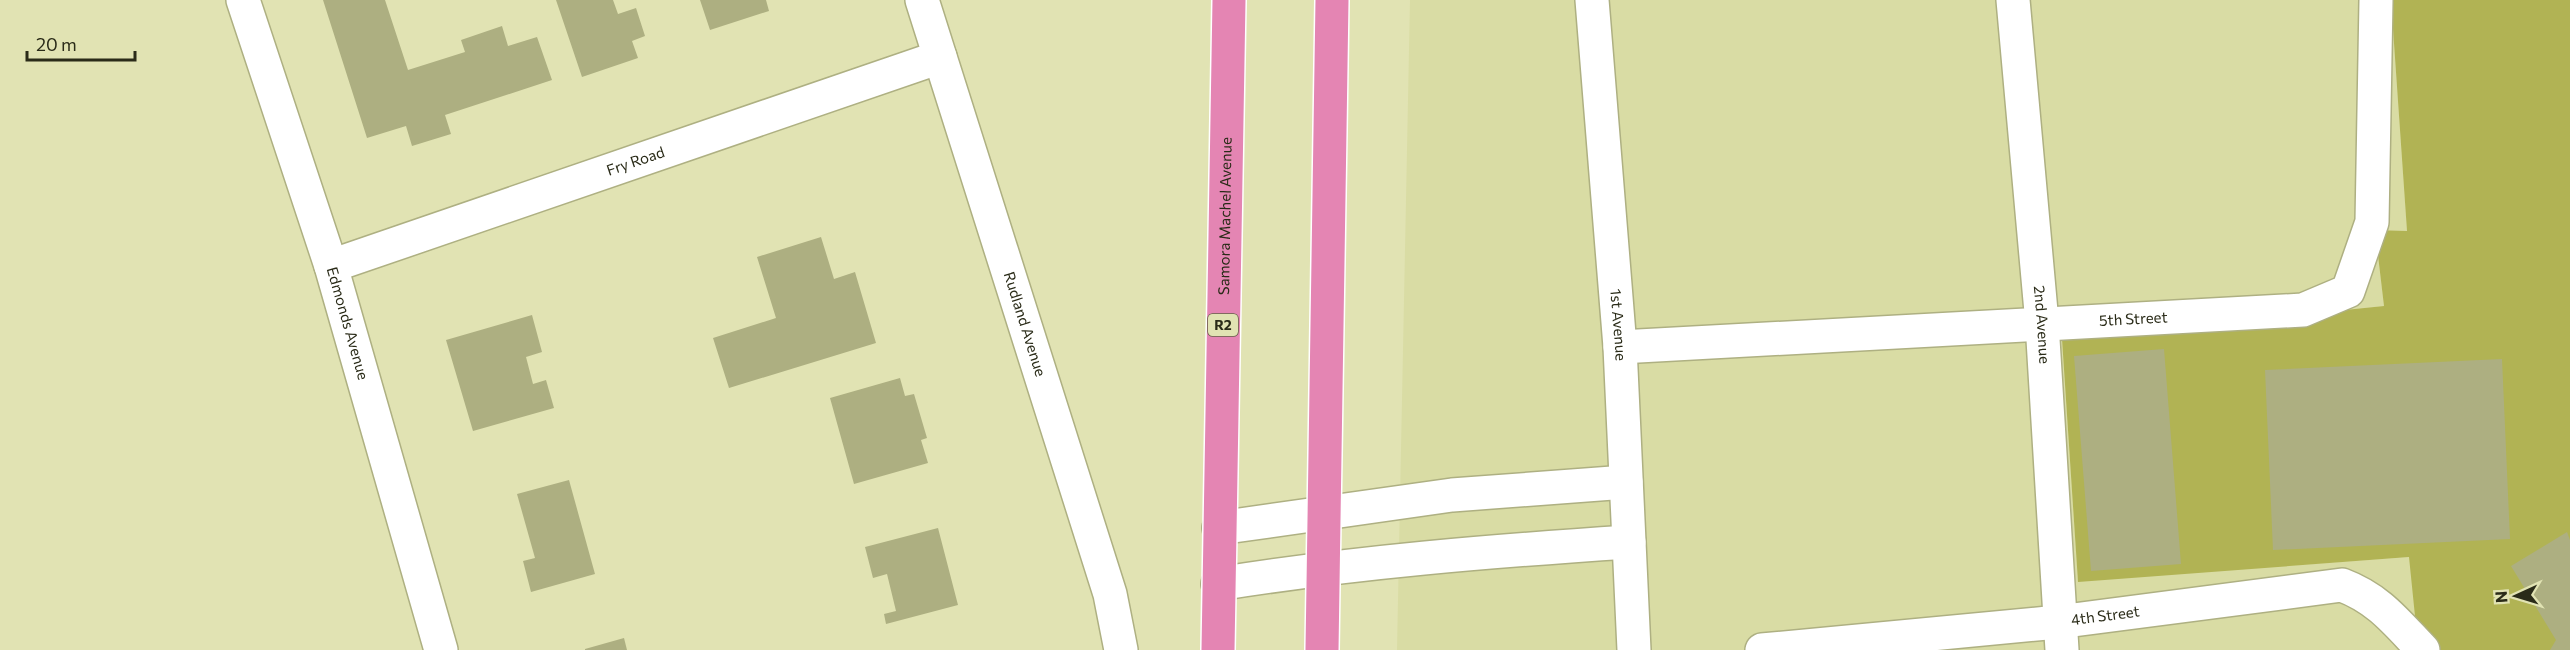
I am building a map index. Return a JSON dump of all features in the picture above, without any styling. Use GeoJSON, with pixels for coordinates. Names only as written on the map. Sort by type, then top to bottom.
{"type":"FeatureCollection","features":[{"type":"Feature","properties":{"kind":"highway","name":"Samora Machel Avenue"},"geometry":{"type":"LineString","coordinates":[[1218,650],[1229,0]]}},
{"type":"Feature","properties":{"kind":"highway"},"geometry":{"type":"LineString","coordinates":[[1322,650],[1332,0]]}},
{"type":"Feature","properties":{"kind":"street","name":"Edmonds Avenue"},"geometry":{"type":"LineString","coordinates":[[243,0],[331,266],[441,650]]}},
{"type":"Feature","properties":{"kind":"street","name":"Rudland Avenue"},"geometry":{"type":"LineString","coordinates":[[922,0],[1110,594],[1121,650]]}},
{"type":"Feature","properties":{"kind":"street","name":"1st Avenue"},"geometry":{"type":"LineString","coordinates":[[1593,0],[1620,347],[1634,650]]}},
{"type":"Feature","properties":{"kind":"street","name":"2nd Avenue"},"geometry":{"type":"LineString","coordinates":[[2013,0],[2042,323],[2060,636]]}},
{"type":"Feature","properties":{"kind":"street","name":"5th Street"},"geometry":{"type":"LineString","coordinates":[[1620,347],[2302,310],[2348,291],[2372,222],[2376,0]]}},
{"type":"Feature","properties":{"kind":"street","name":"Fry Road"},"geometry":{"type":"LineString","coordinates":[[331,266],[940,57]]}},
{"type":"Feature","properties":{"kind":"street"},"geometry":{"type":"LineString","coordinates":[[1219,528],[1452,495],[1626,482]]}},
{"type":"Feature","properties":{"kind":"street"},"geometry":{"type":"LineString","coordinates":[[1218,584],[1324,567],[1456,553],[1629,542]]}},
{"type":"Feature","properties":{"kind":"street","name":"4th Street"},"geometry":{"type":"LineString","coordinates":[[1762,650],[2060,636],[2342,585],[2366,594],[2391,615],[2423,650]]}},
{"type":"Feature","properties":{"kind":"shaded area"},"geometry":{"type":"Polygon","coordinates":[[[1410,0],[2391,0],[2407,231],[2375,230],[2384,306],[2062,339],[2078,581],[2410,557],[2416,626],[2440,650],[1397,650],[1410,0]]]}},
{"type":"Feature","properties":{"kind":"shaded area"},"geometry":{"type":"Polygon","coordinates":[[[2391,0],[2570,0],[2570,650],[2440,650],[2416,626],[2409,557],[2078,582],[2062,339],[2384,306],[2375,230],[2407,231],[2391,0]]]}},
{"type":"Feature","properties":{"kind":"building"},"geometry":{"type":"Polygon","coordinates":[[[323,0],[385,0],[408,70],[465,52],[461,40],[502,26],[508,46],[537,37],[552,80],[445,115],[451,134],[412,146],[406,126],[367,138],[323,0]]]}},
{"type":"Feature","properties":{"kind":"building"},"geometry":{"type":"Polygon","coordinates":[[[556,0],[613,0],[618,14],[636,8],[645,36],[632,41],[638,58],[582,77],[556,0]]]}},
{"type":"Feature","properties":{"kind":"building"},"geometry":{"type":"Polygon","coordinates":[[[700,0],[766,0],[769,11],[710,30],[700,0]]]}},
{"type":"Feature","properties":{"kind":"building"},"geometry":{"type":"Polygon","coordinates":[[[821,237],[834,279],[855,272],[876,343],[729,388],[713,338],[776,318],[757,257],[821,237]]]}},
{"type":"Feature","properties":{"kind":"building"},"geometry":{"type":"Polygon","coordinates":[[[532,315],[542,352],[526,357],[533,384],[546,380],[554,408],[473,431],[446,340],[532,315]]]}},
{"type":"Feature","properties":{"kind":"building"},"geometry":{"type":"Polygon","coordinates":[[[2164,349],[2181,564],[2091,571],[2074,356],[2164,349]]]}},
{"type":"Feature","properties":{"kind":"building"},"geometry":{"type":"Polygon","coordinates":[[[2502,359],[2510,539],[2273,550],[2265,370],[2502,359]]]}},
{"type":"Feature","properties":{"kind":"building"},"geometry":{"type":"Polygon","coordinates":[[[900,378],[905,396],[914,394],[927,438],[921,440],[928,463],[854,484],[830,398],[900,378]]]}},
{"type":"Feature","properties":{"kind":"building"},"geometry":{"type":"Polygon","coordinates":[[[569,480],[595,574],[531,592],[523,561],[535,558],[517,494],[569,480]]]}},
{"type":"Feature","properties":{"kind":"building"},"geometry":{"type":"Polygon","coordinates":[[[938,528],[958,605],[886,624],[884,614],[896,611],[887,574],[873,578],[865,547],[938,528]]]}},
{"type":"Feature","properties":{"kind":"building"},"geometry":{"type":"Polygon","coordinates":[[[2567,532],[2570,540],[2570,650],[2550,650],[2556,640],[2511,566],[2567,532]]]}},
{"type":"Feature","properties":{"kind":"building"},"geometry":{"type":"Polygon","coordinates":[[[624,638],[627,650],[585,650],[585,649],[624,638]]]}}]}
